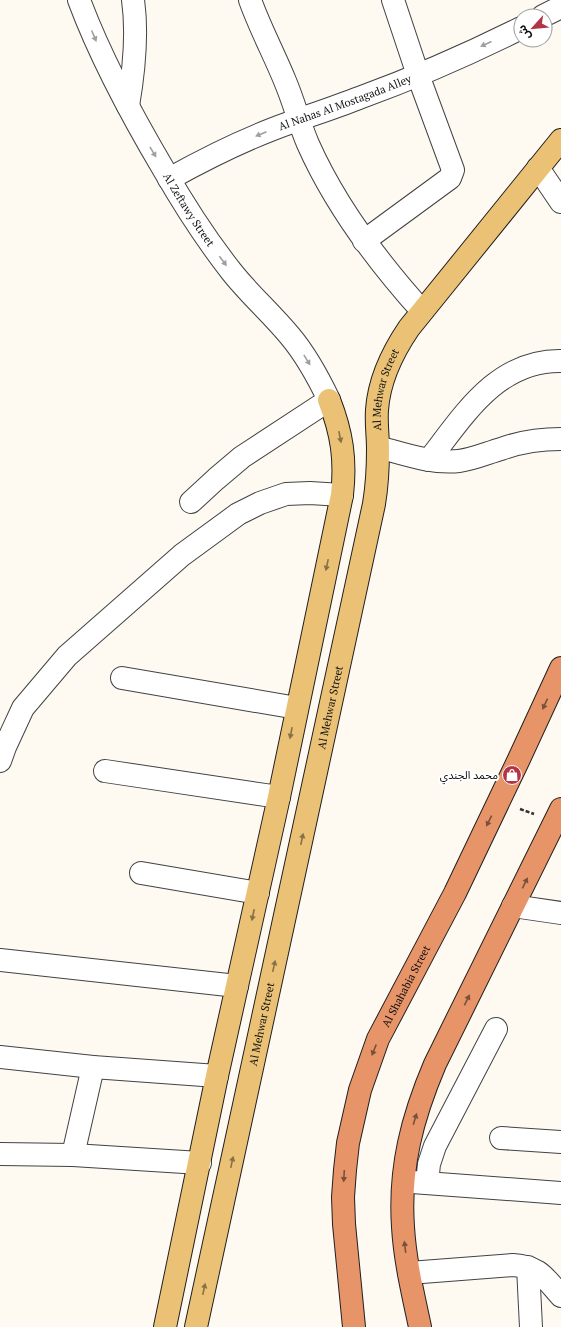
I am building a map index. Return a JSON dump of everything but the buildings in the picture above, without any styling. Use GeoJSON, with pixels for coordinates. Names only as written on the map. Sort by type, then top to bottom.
{"type":"FeatureCollection","features":[{"type":"Feature","properties":{"kind":"highway","name":"Al Shahabia Street"},"geometry":{"type":"LineString","coordinates":[[354,1327],[344,1224],[343,1197],[348,1143],[360,1090],[378,1039],[455,893],[561,668]]}},
{"type":"Feature","properties":{"kind":"highway"},"geometry":{"type":"LineString","coordinates":[[420,1327],[409,1272],[403,1227],[403,1182],[413,1121],[423,1092],[439,1057],[560,812]]}},
{"type":"Feature","properties":{"kind":"main road","name":"Al Mehwar Street"},"geometry":{"type":"LineString","coordinates":[[196,1327],[374,504],[377,486],[377,409],[387,366],[396,346],[422,311],[561,140]]}},
{"type":"Feature","properties":{"kind":"main road"},"geometry":{"type":"LineString","coordinates":[[164,1327],[200,1163],[217,1076],[279,797],[342,495],[344,456],[336,418],[329,400]]}},
{"type":"Feature","properties":{"kind":"main road"},"geometry":{"type":"LineString","coordinates":[[297,705],[330,710]]}},
{"type":"Feature","properties":{"kind":"main road"},"geometry":{"type":"LineString","coordinates":[[181,1250],[211,1257]]}},
{"type":"Feature","properties":{"kind":"street","name":"Al Zeftawy Street"},"geometry":{"type":"LineString","coordinates":[[79,0],[100,51],[144,138],[169,179],[209,241],[231,271],[290,336],[305,356],[329,400]]}},
{"type":"Feature","properties":{"kind":"street"},"geometry":{"type":"LineString","coordinates":[[128,106],[134,73],[135,16],[133,0]]}},
{"type":"Feature","properties":{"kind":"street"},"geometry":{"type":"LineString","coordinates":[[250,0],[285,81],[309,145],[334,194],[364,241],[383,266],[422,311]]}},
{"type":"Feature","properties":{"kind":"street"},"geometry":{"type":"LineString","coordinates":[[364,241],[446,181],[452,174],[452,165],[418,75],[393,0]]}},
{"type":"Feature","properties":{"kind":"street","name":"Al Nahas Al Mostagada Alley"},"geometry":{"type":"LineString","coordinates":[[169,179],[219,152],[271,129],[359,99],[418,75],[513,32]]}},
{"type":"Feature","properties":{"kind":"street"},"geometry":{"type":"LineString","coordinates":[[538,168],[561,202]]}},
{"type":"Feature","properties":{"kind":"street"},"geometry":{"type":"LineString","coordinates":[[429,460],[478,399],[501,379],[528,366],[561,361]]}},
{"type":"Feature","properties":{"kind":"street"},"geometry":{"type":"LineString","coordinates":[[191,502],[242,457],[329,400]]}},
{"type":"Feature","properties":{"kind":"street"},"geometry":{"type":"LineString","coordinates":[[378,447],[429,460],[458,461],[472,459],[520,443],[561,439]]}},
{"type":"Feature","properties":{"kind":"street"},"geometry":{"type":"LineString","coordinates":[[0,761],[23,708],[67,656],[182,555],[238,514],[260,503],[286,494],[310,493],[342,495]]}},
{"type":"Feature","properties":{"kind":"street"},"geometry":{"type":"LineString","coordinates":[[122,678],[297,705]]}},
{"type":"Feature","properties":{"kind":"street"},"geometry":{"type":"LineString","coordinates":[[105,771],[279,797]]}},
{"type":"Feature","properties":{"kind":"street"},"geometry":{"type":"LineString","coordinates":[[141,873],[258,893]]}},
{"type":"Feature","properties":{"kind":"street"},"geometry":{"type":"LineString","coordinates":[[513,906],[561,913]]}},
{"type":"Feature","properties":{"kind":"street"},"geometry":{"type":"LineString","coordinates":[[0,960],[237,986]]}},
{"type":"Feature","properties":{"kind":"street"},"geometry":{"type":"LineString","coordinates":[[427,1183],[429,1164],[435,1146],[496,1029]]}},
{"type":"Feature","properties":{"kind":"street"},"geometry":{"type":"LineString","coordinates":[[0,1058],[217,1076]]}},
{"type":"Feature","properties":{"kind":"street"},"geometry":{"type":"LineString","coordinates":[[73,1155],[94,1067]]}},
{"type":"Feature","properties":{"kind":"street"},"geometry":{"type":"LineString","coordinates":[[501,1138],[561,1142]]}},
{"type":"Feature","properties":{"kind":"street"},"geometry":{"type":"LineString","coordinates":[[0,1154],[73,1155],[200,1163]]}},
{"type":"Feature","properties":{"kind":"street"},"geometry":{"type":"LineString","coordinates":[[403,1182],[561,1193]]}},
{"type":"Feature","properties":{"kind":"street"},"geometry":{"type":"LineString","coordinates":[[409,1272],[513,1265],[528,1267],[542,1274],[561,1296]]}},
{"type":"Feature","properties":{"kind":"street"},"geometry":{"type":"LineString","coordinates":[[528,1267],[532,1327]]}},
{"type":"Feature","properties":{"kind":"path"},"geometry":{"type":"LineString","coordinates":[[498,803],[560,812]]}},
{"type":"Feature","properties":{"kind":"place","name":"محمد الجندي"},"geometry":{"type":"Point","coordinates":[512,775]}}]}
